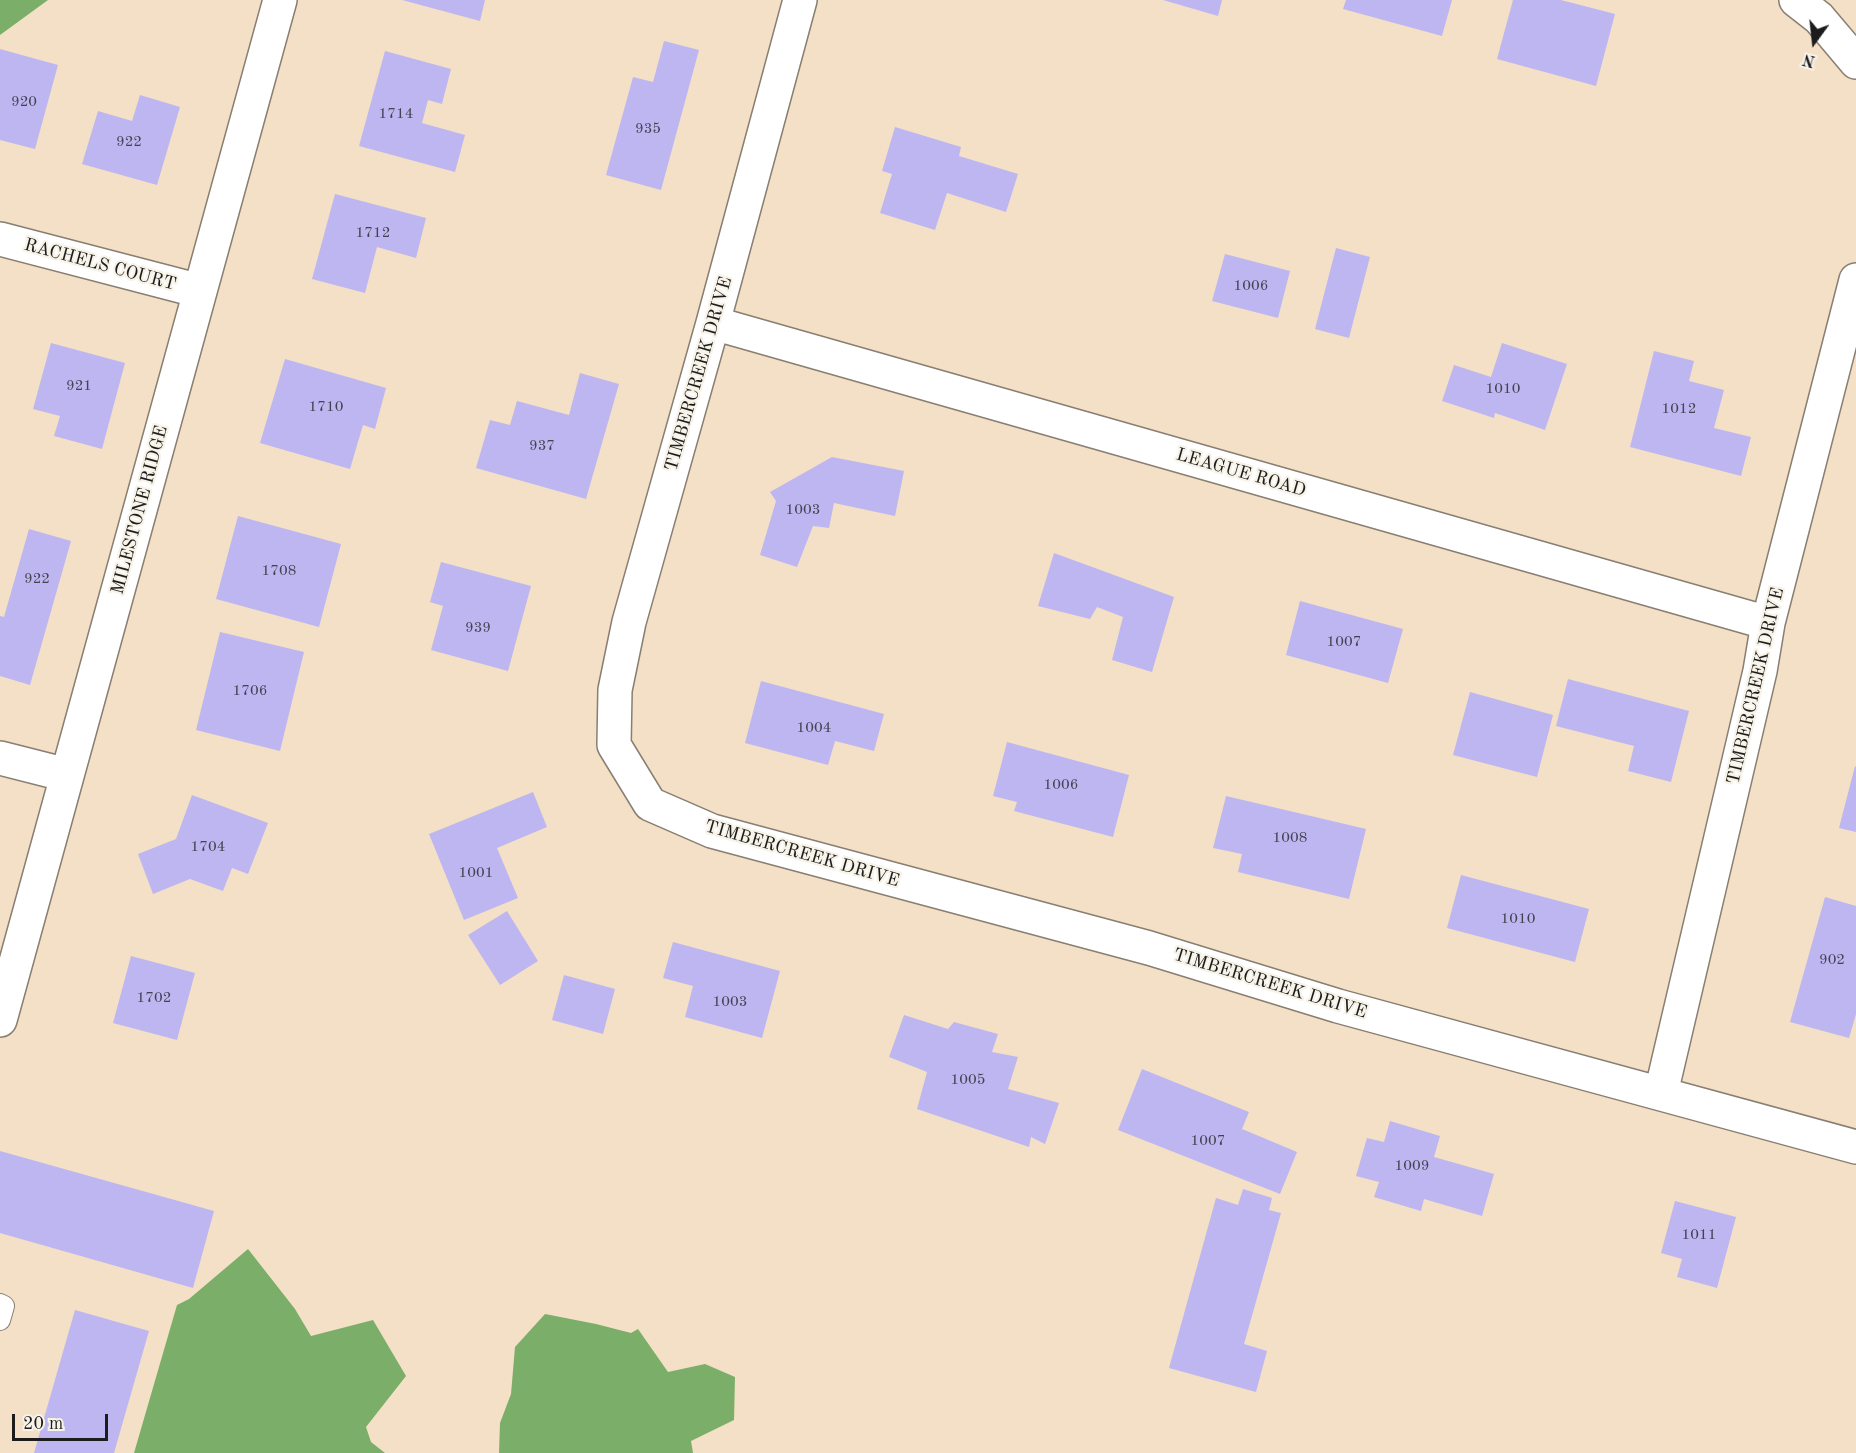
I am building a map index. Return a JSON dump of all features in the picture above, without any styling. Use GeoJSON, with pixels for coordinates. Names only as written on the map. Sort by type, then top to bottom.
{"type":"FeatureCollection","features":[{"type":"Feature","properties":{"kind":"street","name":"MILESTONE RIDGE"},"geometry":{"type":"LineString","coordinates":[[0,1020],[280,0]]}},
{"type":"Feature","properties":{"kind":"street","name":"TIMBERCREEK DRIVE"},"geometry":{"type":"LineString","coordinates":[[800,0],[629,622],[615,690],[614,745],[650,804],[712,831],[1149,948],[1338,1006],[1856,1147]]}},
{"type":"Feature","properties":{"kind":"street"},"geometry":{"type":"LineString","coordinates":[[1796,0],[1819,18],[1856,62]]}},
{"type":"Feature","properties":{"kind":"street","name":"RACHELS COURT"},"geometry":{"type":"LineString","coordinates":[[0,238],[200,291]]}},
{"type":"Feature","properties":{"kind":"street","name":"TIMBERCREEK DRIVE"},"geometry":{"type":"LineString","coordinates":[[1661,1093],[1760,671],[1768,623],[1856,280]]}},
{"type":"Feature","properties":{"kind":"street","name":"LEAGUE ROAD"},"geometry":{"type":"LineString","coordinates":[[713,323],[1768,623]]}},
{"type":"Feature","properties":{"kind":"street"},"geometry":{"type":"LineString","coordinates":[[0,758],[67,775]]}},
{"type":"Feature","properties":{"kind":"lane"},"geometry":{"type":"LineString","coordinates":[[0,1304],[4,1305],[0,1320]]}},
{"type":"Feature","properties":{"kind":"green space"},"geometry":{"type":"Polygon","coordinates":[[[0,0],[48,0],[0,35],[0,0]]]}},
{"type":"Feature","properties":{"kind":"green space"},"geometry":{"type":"Polygon","coordinates":[[[248,1249],[295,1309],[311,1336],[373,1320],[406,1376],[366,1427],[371,1442],[385,1453],[134,1453],[177,1305],[189,1299],[248,1249]]]}},
{"type":"Feature","properties":{"kind":"green space"},"geometry":{"type":"Polygon","coordinates":[[[545,1314],[631,1333],[638,1329],[668,1372],[705,1364],[735,1377],[734,1420],[691,1441],[693,1453],[499,1453],[500,1423],[511,1394],[515,1347],[545,1314]]]}},
{"type":"Feature","properties":{"kind":"building"},"geometry":{"type":"Polygon","coordinates":[[[402,0],[485,0],[480,21],[402,0]]]}},
{"type":"Feature","properties":{"kind":"building"},"geometry":{"type":"Polygon","coordinates":[[[1163,0],[1222,0],[1218,16],[1163,0]]]}},
{"type":"Feature","properties":{"kind":"building"},"geometry":{"type":"Polygon","coordinates":[[[1346,0],[1452,0],[1442,36],[1343,9],[1346,0]]]}},
{"type":"Feature","properties":{"kind":"building"},"geometry":{"type":"Polygon","coordinates":[[[1513,0],[1561,0],[1615,14],[1596,86],[1497,59],[1513,0]]]}},
{"type":"Feature","properties":{"kind":"building"},"geometry":{"type":"Polygon","coordinates":[[[664,41],[699,50],[661,190],[606,175],[633,77],[653,82],[664,41]]]}},
{"type":"Feature","properties":{"kind":"building"},"geometry":{"type":"Polygon","coordinates":[[[0,49],[58,65],[35,149],[0,140],[0,49]]]}},
{"type":"Feature","properties":{"kind":"building"},"geometry":{"type":"Polygon","coordinates":[[[385,51],[451,69],[442,104],[428,100],[422,123],[465,135],[455,172],[359,146],[385,51]]]}},
{"type":"Feature","properties":{"kind":"building"},"geometry":{"type":"Polygon","coordinates":[[[140,95],[180,107],[157,185],[82,164],[98,111],[132,121],[140,95]]]}},
{"type":"Feature","properties":{"kind":"building"},"geometry":{"type":"Polygon","coordinates":[[[895,127],[961,147],[959,156],[1018,174],[1006,212],[947,193],[935,230],[880,213],[892,174],[882,171],[895,127]]]}},
{"type":"Feature","properties":{"kind":"building"},"geometry":{"type":"Polygon","coordinates":[[[335,194],[426,218],[416,258],[377,247],[365,293],[312,279],[335,194]]]}},
{"type":"Feature","properties":{"kind":"building"},"geometry":{"type":"Polygon","coordinates":[[[1336,248],[1370,257],[1349,338],[1315,329],[1336,248]]]}},
{"type":"Feature","properties":{"kind":"building"},"geometry":{"type":"Polygon","coordinates":[[[1225,254],[1290,271],[1278,318],[1212,301],[1225,254]]]}},
{"type":"Feature","properties":{"kind":"building"},"geometry":{"type":"Polygon","coordinates":[[[51,343],[125,363],[102,449],[54,436],[60,416],[33,409],[51,343]]]}},
{"type":"Feature","properties":{"kind":"building"},"geometry":{"type":"Polygon","coordinates":[[[1502,343],[1567,364],[1545,430],[1495,413],[1494,418],[1442,401],[1454,365],[1491,377],[1502,343]]]}},
{"type":"Feature","properties":{"kind":"building"},"geometry":{"type":"Polygon","coordinates":[[[1654,351],[1694,361],[1689,381],[1724,390],[1714,428],[1751,437],[1741,476],[1630,447],[1654,351]]]}},
{"type":"Feature","properties":{"kind":"building"},"geometry":{"type":"Polygon","coordinates":[[[285,359],[386,388],[375,429],[363,425],[350,469],[260,443],[285,359]]]}},
{"type":"Feature","properties":{"kind":"building"},"geometry":{"type":"Polygon","coordinates":[[[580,373],[619,384],[586,499],[476,468],[490,420],[510,425],[517,401],[569,415],[580,373]]]}},
{"type":"Feature","properties":{"kind":"building"},"geometry":{"type":"Polygon","coordinates":[[[832,457],[904,471],[895,516],[834,503],[829,528],[813,526],[797,567],[760,555],[776,501],[770,492],[832,457]]]}},
{"type":"Feature","properties":{"kind":"building"},"geometry":{"type":"Polygon","coordinates":[[[238,516],[341,544],[319,627],[216,599],[238,516]]]}},
{"type":"Feature","properties":{"kind":"building"},"geometry":{"type":"Polygon","coordinates":[[[29,529],[71,541],[30,685],[0,676],[0,616],[4,617],[29,529]]]}},
{"type":"Feature","properties":{"kind":"building"},"geometry":{"type":"Polygon","coordinates":[[[1054,553],[1174,597],[1152,672],[1112,660],[1123,617],[1097,607],[1090,619],[1038,606],[1054,553]]]}},
{"type":"Feature","properties":{"kind":"building"},"geometry":{"type":"Polygon","coordinates":[[[441,562],[531,586],[508,671],[431,650],[443,606],[430,602],[441,562]]]}},
{"type":"Feature","properties":{"kind":"building"},"geometry":{"type":"Polygon","coordinates":[[[1300,601],[1403,629],[1388,683],[1286,655],[1300,601]]]}},
{"type":"Feature","properties":{"kind":"building"},"geometry":{"type":"Polygon","coordinates":[[[220,632],[304,652],[280,751],[196,730],[220,632]]]}},
{"type":"Feature","properties":{"kind":"building"},"geometry":{"type":"Polygon","coordinates":[[[1568,679],[1689,711],[1671,782],[1628,771],[1634,746],[1556,726],[1568,679]]]}},
{"type":"Feature","properties":{"kind":"building"},"geometry":{"type":"Polygon","coordinates":[[[761,681],[884,714],[874,751],[835,741],[828,765],[745,743],[761,681]]]}},
{"type":"Feature","properties":{"kind":"building"},"geometry":{"type":"Polygon","coordinates":[[[1470,692],[1553,715],[1537,777],[1453,755],[1470,692]]]}},
{"type":"Feature","properties":{"kind":"building"},"geometry":{"type":"Polygon","coordinates":[[[1007,742],[1129,775],[1113,837],[1014,811],[1017,802],[993,796],[1007,742]]]}},
{"type":"Feature","properties":{"kind":"building"},"geometry":{"type":"Polygon","coordinates":[[[1856,767],[1856,832],[1839,828],[1856,767]]]}},
{"type":"Feature","properties":{"kind":"building"},"geometry":{"type":"Polygon","coordinates":[[[533,792],[547,827],[497,848],[518,898],[464,920],[429,834],[533,792]]]}},
{"type":"Feature","properties":{"kind":"building"},"geometry":{"type":"Polygon","coordinates":[[[192,795],[268,823],[248,874],[232,868],[223,891],[190,879],[153,894],[138,854],[176,839],[192,795]]]}},
{"type":"Feature","properties":{"kind":"building"},"geometry":{"type":"Polygon","coordinates":[[[1226,796],[1366,829],[1349,899],[1238,872],[1242,854],[1213,848],[1226,796]]]}},
{"type":"Feature","properties":{"kind":"building"},"geometry":{"type":"Polygon","coordinates":[[[1461,875],[1589,909],[1575,962],[1447,928],[1461,875]]]}},
{"type":"Feature","properties":{"kind":"building"},"geometry":{"type":"Polygon","coordinates":[[[1825,897],[1856,906],[1856,1014],[1849,1038],[1790,1022],[1825,897]]]}},
{"type":"Feature","properties":{"kind":"building"},"geometry":{"type":"Polygon","coordinates":[[[507,911],[538,961],[500,985],[468,935],[507,911]]]}},
{"type":"Feature","properties":{"kind":"building"},"geometry":{"type":"Polygon","coordinates":[[[673,942],[780,971],[762,1038],[685,1017],[693,986],[663,978],[673,942]]]}},
{"type":"Feature","properties":{"kind":"building"},"geometry":{"type":"Polygon","coordinates":[[[131,956],[195,973],[177,1040],[113,1023],[131,956]]]}},
{"type":"Feature","properties":{"kind":"building"},"geometry":{"type":"Polygon","coordinates":[[[564,975],[615,989],[603,1034],[552,1020],[564,975]]]}},
{"type":"Feature","properties":{"kind":"building"},"geometry":{"type":"Polygon","coordinates":[[[904,1015],[948,1029],[954,1022],[998,1034],[992,1052],[1018,1057],[1008,1089],[1059,1103],[1045,1144],[1031,1137],[1029,1147],[917,1109],[927,1072],[889,1057],[904,1015]]]}},
{"type":"Feature","properties":{"kind":"building"},"geometry":{"type":"Polygon","coordinates":[[[1142,1069],[1249,1112],[1242,1129],[1297,1152],[1280,1194],[1118,1130],[1142,1069]]]}},
{"type":"Feature","properties":{"kind":"building"},"geometry":{"type":"Polygon","coordinates":[[[1390,1121],[1440,1136],[1434,1157],[1494,1174],[1482,1216],[1424,1199],[1421,1211],[1374,1197],[1379,1182],[1356,1176],[1367,1138],[1384,1142],[1390,1121]]]}},
{"type":"Feature","properties":{"kind":"building"},"geometry":{"type":"Polygon","coordinates":[[[0,1151],[214,1211],[193,1288],[0,1233],[0,1151]]]}},
{"type":"Feature","properties":{"kind":"building"},"geometry":{"type":"Polygon","coordinates":[[[1243,1189],[1272,1198],[1269,1210],[1281,1213],[1244,1344],[1267,1351],[1256,1392],[1169,1368],[1216,1198],[1238,1205],[1243,1189]]]}},
{"type":"Feature","properties":{"kind":"building"},"geometry":{"type":"Polygon","coordinates":[[[1675,1201],[1736,1217],[1717,1288],[1677,1277],[1682,1259],[1661,1253],[1675,1201]]]}},
{"type":"Feature","properties":{"kind":"building"},"geometry":{"type":"Polygon","coordinates":[[[75,1310],[149,1331],[114,1453],[34,1453],[75,1310]]]}}]}
